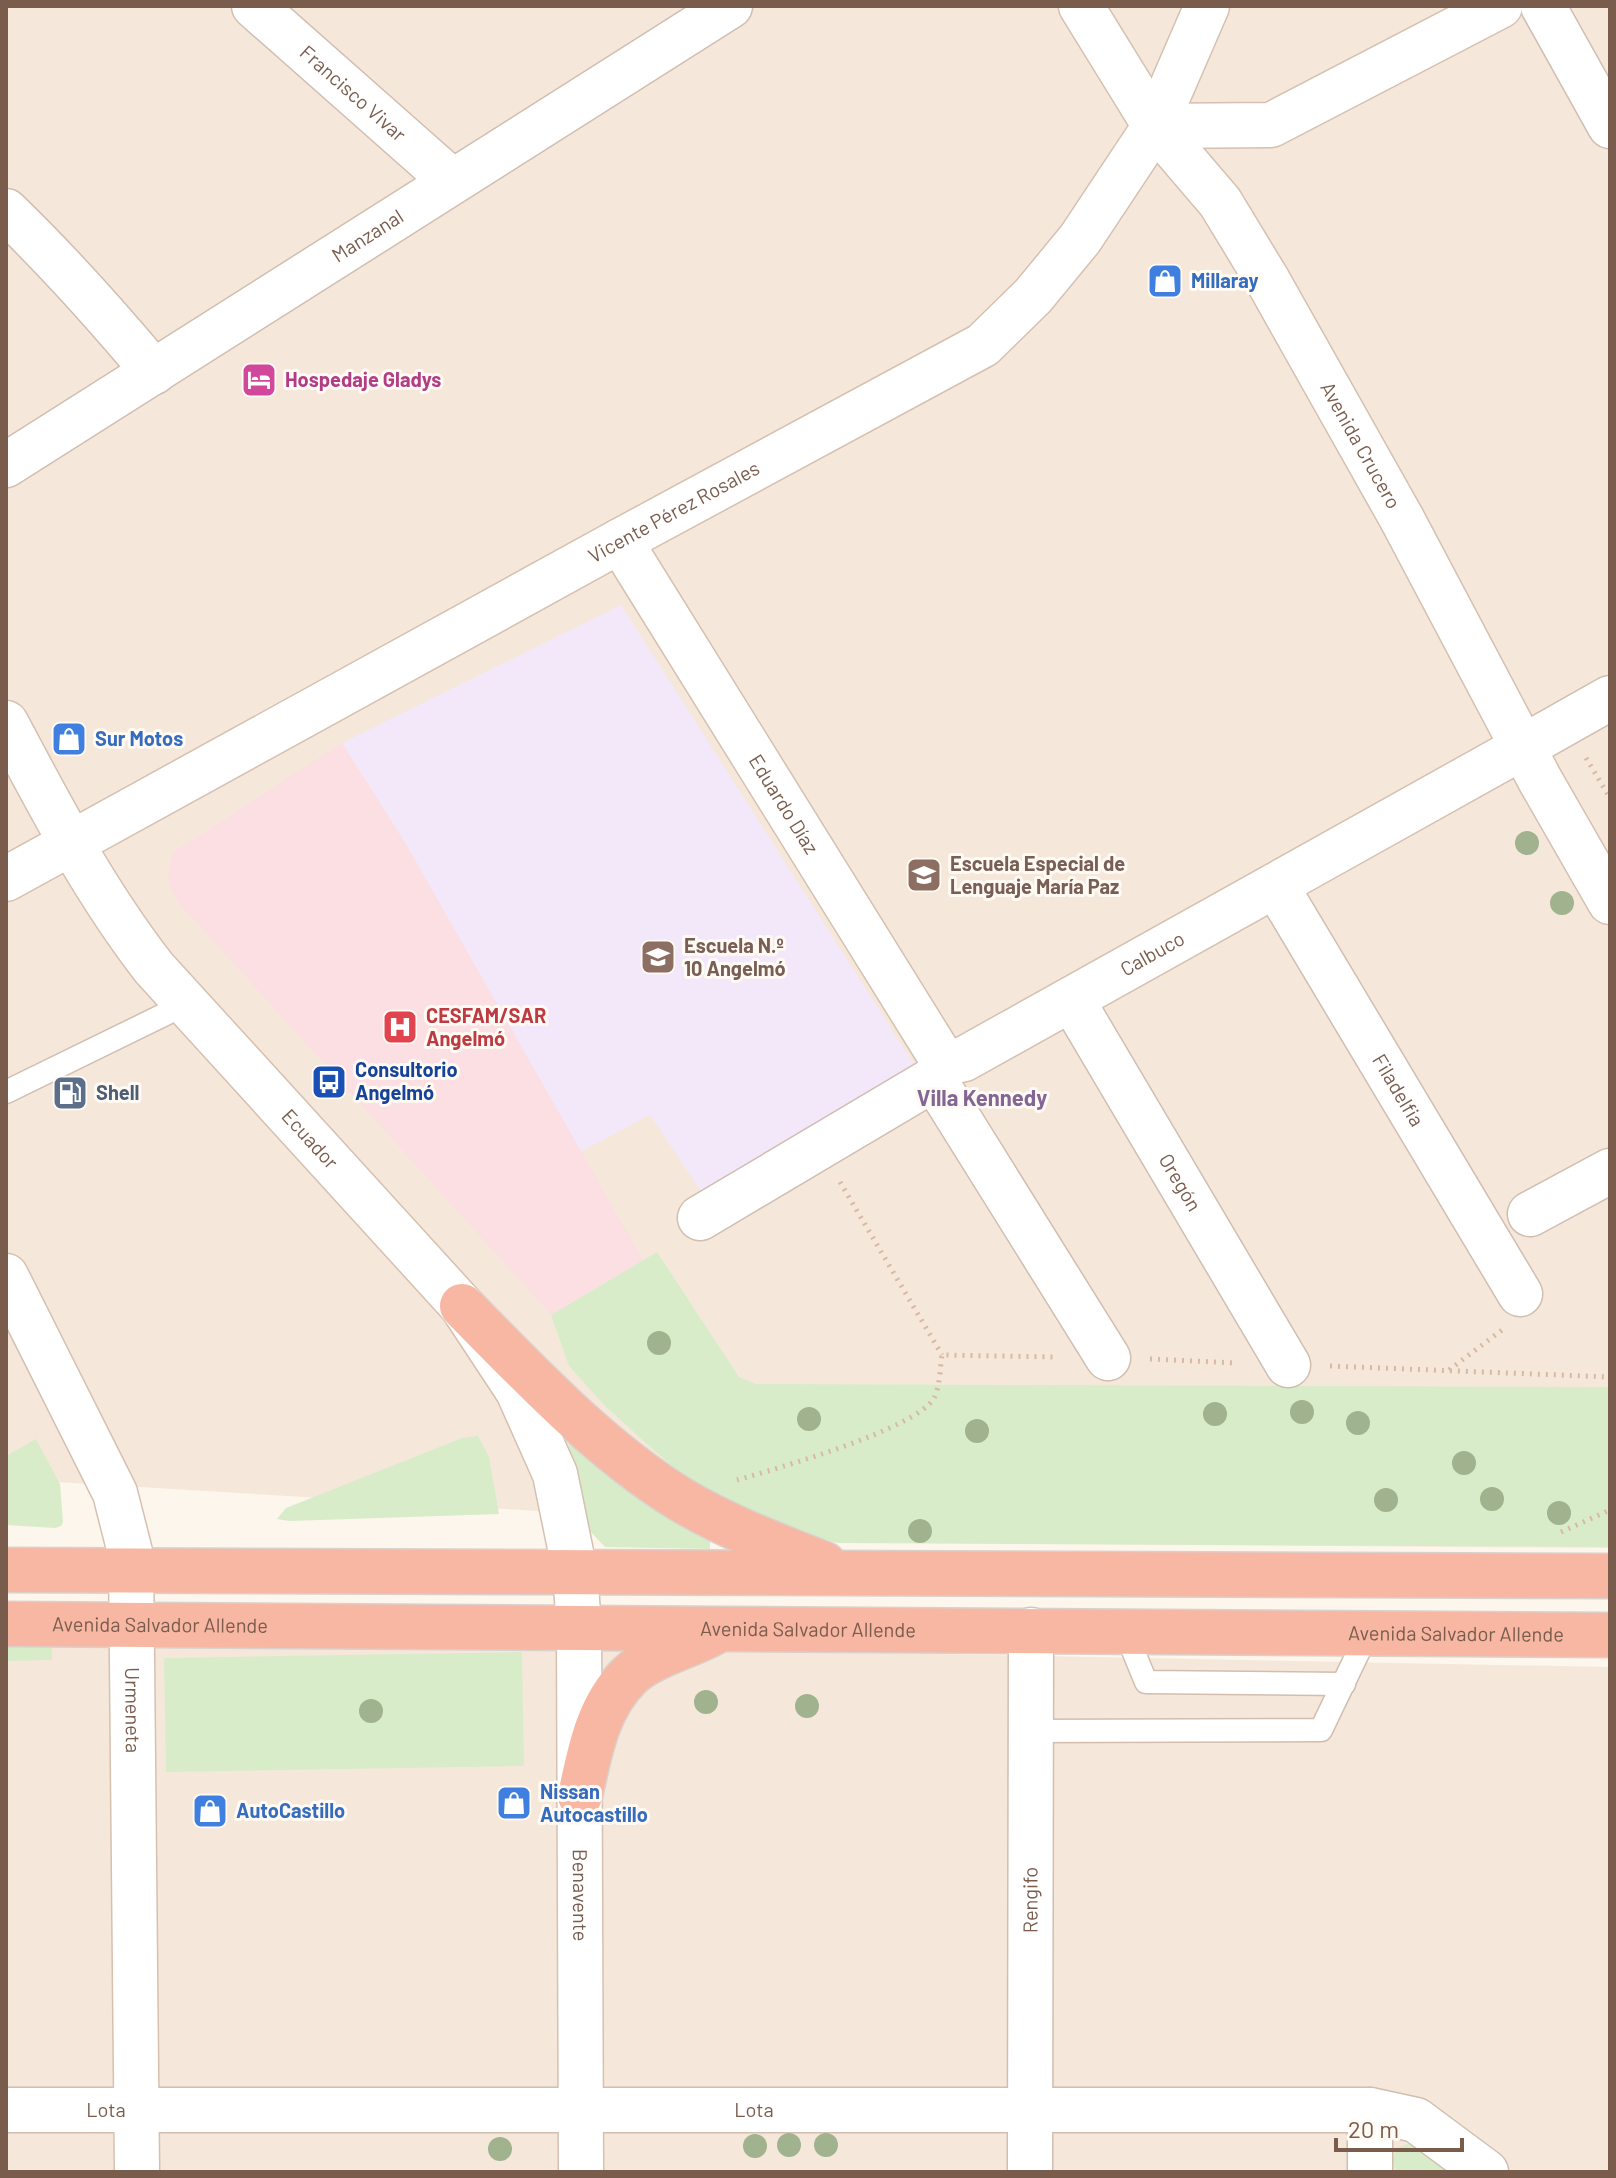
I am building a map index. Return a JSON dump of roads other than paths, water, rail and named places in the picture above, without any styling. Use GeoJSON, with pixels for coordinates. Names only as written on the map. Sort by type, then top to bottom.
{"type":"FeatureCollection","features":[{"type":"Feature","properties":{"kind":"highway"},"geometry":{"type":"LineString","coordinates":[[462,1306],[534,1379],[646,1476],[729,1525],[845,1572]]}},
{"type":"Feature","properties":{"kind":"highway"},"geometry":{"type":"LineString","coordinates":[[6,1570],[1610,1576]]}},
{"type":"Feature","properties":{"kind":"highway","name":"Avenida Salvador Allende"},"geometry":{"type":"LineString","coordinates":[[6,1624],[1610,1635]]}},
{"type":"Feature","properties":{"kind":"highway"},"geometry":{"type":"LineString","coordinates":[[580,1796],[600,1719],[610,1699],[629,1676],[668,1653],[722,1628]]}},
{"type":"Feature","properties":{"kind":"street","name":"Francisco Vivar"},"geometry":{"type":"LineString","coordinates":[[254,6],[452,181]]}},
{"type":"Feature","properties":{"kind":"street","name":"Manzanal"},"geometry":{"type":"LineString","coordinates":[[6,465],[730,6]]}},
{"type":"Feature","properties":{"kind":"street","name":"Avenida Crucero"},"geometry":{"type":"LineString","coordinates":[[1081,6],[1155,126],[1220,202],[1268,281],[1402,519],[1523,747],[1610,902]]}},
{"type":"Feature","properties":{"kind":"street","name":"Vicente Pérez Rosales"},"geometry":{"type":"LineString","coordinates":[[6,879],[983,345],[1033,296],[1080,239],[1155,126],[1207,6]]}},
{"type":"Feature","properties":{"kind":"street"},"geometry":{"type":"LineString","coordinates":[[1155,126],[1271,125],[1500,6]]}},
{"type":"Feature","properties":{"kind":"street"},"geometry":{"type":"LineString","coordinates":[[1543,6],[1610,126]]}},
{"type":"Feature","properties":{"kind":"street"},"geometry":{"type":"LineString","coordinates":[[6,211],[52,255],[154,372]]}},
{"type":"Feature","properties":{"kind":"street","name":"Eduardo Díaz"},"geometry":{"type":"LineString","coordinates":[[620,541],[940,1056],[943,1070],[1108,1358]]}},
{"type":"Feature","properties":{"kind":"street","name":"Calbuco"},"geometry":{"type":"LineString","coordinates":[[700,1218],[943,1070],[1610,698]]}},
{"type":"Feature","properties":{"kind":"street","name":"Ecuador"},"geometry":{"type":"LineString","coordinates":[[6,723],[71,845],[124,930],[186,1004],[462,1306],[518,1391],[538,1433],[555,1474],[575,1572]]}},
{"type":"Feature","properties":{"kind":"street","name":"Filadelfia"},"geometry":{"type":"LineString","coordinates":[[1276,886],[1520,1294]]}},
{"type":"Feature","properties":{"kind":"street","name":"Oregón"},"geometry":{"type":"LineString","coordinates":[[1072,1000],[1288,1365]]}},
{"type":"Feature","properties":{"kind":"street"},"geometry":{"type":"LineString","coordinates":[[1530,1214],[1610,1171]]}},
{"type":"Feature","properties":{"kind":"street","name":"Urmeneta"},"geometry":{"type":"LineString","coordinates":[[6,1276],[115,1493],[132,1570],[137,2172]]}},
{"type":"Feature","properties":{"kind":"street","name":"Benavente"},"geometry":{"type":"LineString","coordinates":[[575,1572],[579,1627],[581,2172]]}},
{"type":"Feature","properties":{"kind":"street","name":"Rengifo"},"geometry":{"type":"LineString","coordinates":[[1030,2172],[1031,1630]]}},
{"type":"Feature","properties":{"kind":"street","name":"Lota"},"geometry":{"type":"LineString","coordinates":[[6,2110],[1370,2110],[1416,2120],[1486,2172]]}},
{"type":"Feature","properties":{"kind":"street"},"geometry":{"type":"LineString","coordinates":[[1370,2110],[1370,2172]]}},
{"type":"Feature","properties":{"kind":"lane"},"geometry":{"type":"LineString","coordinates":[[6,1092],[186,1004]]}},
{"type":"Feature","properties":{"kind":"lane"},"geometry":{"type":"LineString","coordinates":[[1125,1631],[1146,1682],[1344,1684]]}},
{"type":"Feature","properties":{"kind":"lane"},"geometry":{"type":"LineString","coordinates":[[1032,1731],[1321,1730],[1368,1632]]}},
{"type":"Feature","properties":{"kind":"place","name":"Millaray"},"geometry":{"type":"Point","coordinates":[1165,281]}},
{"type":"Feature","properties":{"kind":"place","name":"Hospedaje Gladys"},"geometry":{"type":"Point","coordinates":[259,380]}},
{"type":"Feature","properties":{"kind":"place","name":"Sur Motos"},"geometry":{"type":"Point","coordinates":[69,739]}},
{"type":"Feature","properties":{"kind":"place","name":"Escuela Especial de Lenguaje María Paz"},"geometry":{"type":"Point","coordinates":[924,875]}},
{"type":"Feature","properties":{"kind":"place","name":"Escuela N.º 10 Angelmó"},"geometry":{"type":"Point","coordinates":[658,957]}},
{"type":"Feature","properties":{"kind":"place","name":"CESFAM/SAR Angelmó"},"geometry":{"type":"Point","coordinates":[400,1027]}},
{"type":"Feature","properties":{"kind":"place","name":"Consultorio Angelmó"},"geometry":{"type":"Point","coordinates":[329,1082]}},
{"type":"Feature","properties":{"kind":"place","name":"Shell"},"geometry":{"type":"Point","coordinates":[70,1093]}},
{"type":"Feature","properties":{"kind":"place","name":"Nissan Autocastillo"},"geometry":{"type":"Point","coordinates":[514,1803]}},
{"type":"Feature","properties":{"kind":"place","name":"AutoCastillo"},"geometry":{"type":"Point","coordinates":[210,1811]}},
{"type":"Feature","properties":{"kind":"district","name":"Villa Kennedy"},"geometry":{"type":"Point","coordinates":[982,1098]}}]}
